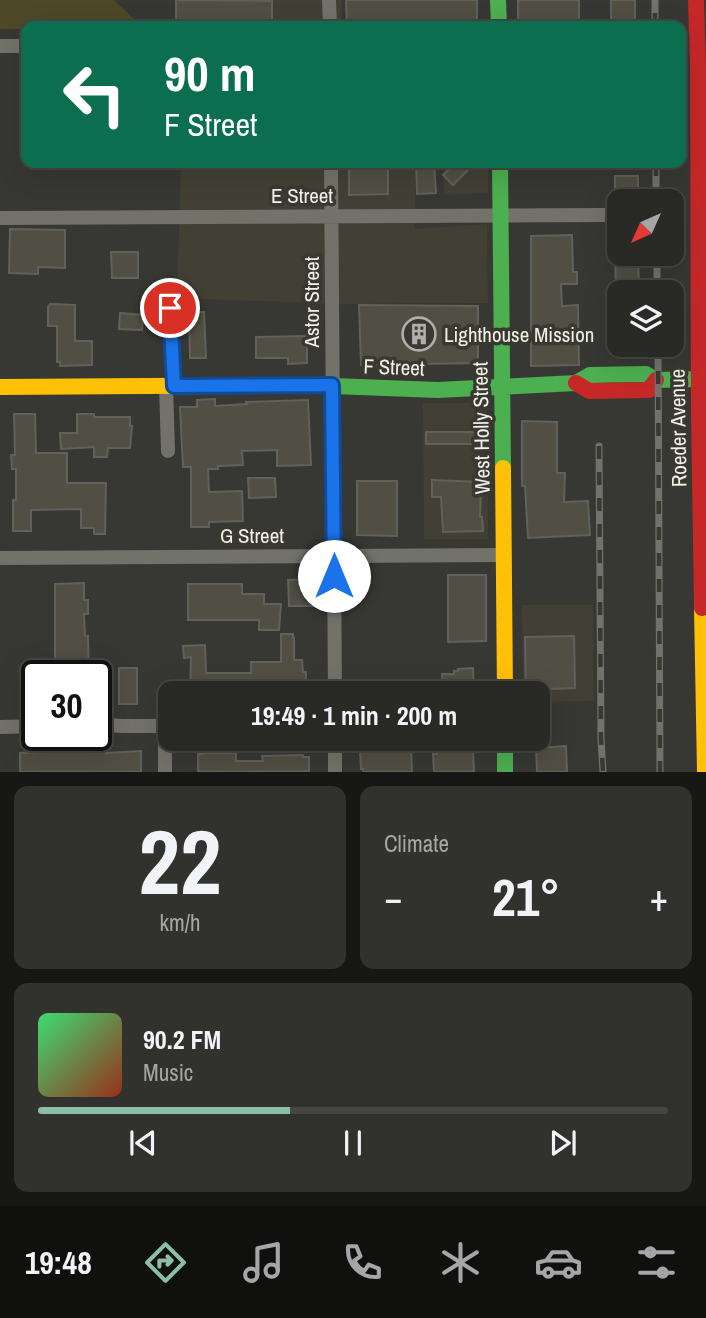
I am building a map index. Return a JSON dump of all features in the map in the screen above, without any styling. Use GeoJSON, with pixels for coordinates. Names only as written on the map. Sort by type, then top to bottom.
{"type":"FeatureCollection","features":[{"type":"Feature","properties":{"kind":"main road"},"geometry":{"type":"LineString","coordinates":[[498,0],[499,21]]}},
{"type":"Feature","properties":{"kind":"main road","name":"Roeder Avenue"},"geometry":{"type":"LineString","coordinates":[[696,0],[705,763]]}},
{"type":"Feature","properties":{"kind":"main road","name":"West Holly Street"},"geometry":{"type":"LineString","coordinates":[[500,168],[505,681]]}},
{"type":"Feature","properties":{"kind":"main road","name":"F Street"},"geometry":{"type":"LineString","coordinates":[[0,387],[332,385],[438,390],[576,383],[589,391],[649,390],[656,380],[702,379]]}},
{"type":"Feature","properties":{"kind":"main road"},"geometry":{"type":"LineString","coordinates":[[505,751],[505,772]]}},
{"type":"Feature","properties":{"kind":"street"},"geometry":{"type":"LineString","coordinates":[[329,0],[330,21]]}},
{"type":"Feature","properties":{"kind":"street"},"geometry":{"type":"LineString","coordinates":[[0,46],[21,46]]}},
{"type":"Feature","properties":{"kind":"street","name":"Astor Street"},"geometry":{"type":"LineString","coordinates":[[331,168],[335,681]]}},
{"type":"Feature","properties":{"kind":"street","name":"E Street"},"geometry":{"type":"LineString","coordinates":[[0,218],[604,215]]}},
{"type":"Feature","properties":{"kind":"street"},"geometry":{"type":"LineString","coordinates":[[168,452],[170,308]]}},
{"type":"Feature","properties":{"kind":"street","name":"G Street"},"geometry":{"type":"LineString","coordinates":[[0,558],[503,555]]}},
{"type":"Feature","properties":{"kind":"street"},"geometry":{"type":"LineString","coordinates":[[112,725],[158,726]]}},
{"type":"Feature","properties":{"kind":"street"},"geometry":{"type":"LineString","coordinates":[[0,727],[21,726]]}},
{"type":"Feature","properties":{"kind":"street"},"geometry":{"type":"LineString","coordinates":[[165,772],[166,751]]}},
{"type":"Feature","properties":{"kind":"street"},"geometry":{"type":"LineString","coordinates":[[335,751],[335,772]]}},
{"type":"Feature","properties":{"kind":"shaded area"},"geometry":{"type":"Polygon","coordinates":[[[0,0],[114,0],[136,21],[21,21],[21,29],[0,29],[0,0]]]}},
{"type":"Feature","properties":{"kind":"shaded area"},"geometry":{"type":"Polygon","coordinates":[[[180,0],[342,0],[342,21],[180,21],[180,0]]]}},
{"type":"Feature","properties":{"kind":"shaded area"},"geometry":{"type":"Polygon","coordinates":[[[181,168],[415,168],[415,229],[487,224],[488,303],[341,304],[177,298],[181,168]]]}},
{"type":"Feature","properties":{"kind":"shaded area"},"geometry":{"type":"Polygon","coordinates":[[[443,168],[488,168],[488,193],[444,195],[443,168]]]}},
{"type":"Feature","properties":{"kind":"shaded area"},"geometry":{"type":"Polygon","coordinates":[[[423,403],[487,403],[488,539],[424,539],[423,403]]]}},
{"type":"Feature","properties":{"kind":"shaded area"},"geometry":{"type":"Polygon","coordinates":[[[522,605],[593,605],[594,701],[550,702],[550,681],[523,681],[522,605]]]}},
{"type":"Feature","properties":{"kind":"building"},"geometry":{"type":"Polygon","coordinates":[[[176,0],[272,1],[272,21],[176,21],[176,0]]]}},
{"type":"Feature","properties":{"kind":"building"},"geometry":{"type":"Polygon","coordinates":[[[346,0],[477,0],[477,21],[347,21],[346,0]]]}},
{"type":"Feature","properties":{"kind":"building"},"geometry":{"type":"Polygon","coordinates":[[[518,0],[579,0],[579,21],[518,21],[518,0]]]}},
{"type":"Feature","properties":{"kind":"building"},"geometry":{"type":"Polygon","coordinates":[[[611,0],[635,0],[635,21],[611,21],[611,0]]]}},
{"type":"Feature","properties":{"kind":"building"},"geometry":{"type":"Polygon","coordinates":[[[349,168],[388,168],[388,194],[349,195],[349,168]]]}},
{"type":"Feature","properties":{"kind":"building"},"geometry":{"type":"Polygon","coordinates":[[[416,168],[434,168],[436,193],[417,194],[416,168]]]}},
{"type":"Feature","properties":{"kind":"building"},"geometry":{"type":"Polygon","coordinates":[[[451,168],[470,168],[453,185],[443,175],[451,168]]]}},
{"type":"Feature","properties":{"kind":"building"},"geometry":{"type":"Polygon","coordinates":[[[615,176],[638,176],[638,189],[615,189],[615,176]]]}},
{"type":"Feature","properties":{"kind":"building"},"geometry":{"type":"Polygon","coordinates":[[[10,229],[65,230],[65,268],[38,267],[38,274],[9,273],[10,229]]]}},
{"type":"Feature","properties":{"kind":"building"},"geometry":{"type":"Polygon","coordinates":[[[572,235],[573,272],[577,272],[577,284],[561,284],[562,306],[578,305],[579,365],[531,366],[531,236],[572,235]]]}},
{"type":"Feature","properties":{"kind":"building"},"geometry":{"type":"Polygon","coordinates":[[[111,252],[138,252],[138,278],[112,278],[111,252]]]}},
{"type":"Feature","properties":{"kind":"building"},"geometry":{"type":"Polygon","coordinates":[[[615,266],[638,266],[639,280],[616,280],[615,266]]]}},
{"type":"Feature","properties":{"kind":"building"},"geometry":{"type":"Polygon","coordinates":[[[50,304],[75,305],[75,341],[92,341],[92,365],[60,366],[60,362],[57,362],[57,326],[48,326],[50,304]]]}},
{"type":"Feature","properties":{"kind":"building","name":"Lighthouse Mission"},"geometry":{"type":"Polygon","coordinates":[[[359,305],[478,306],[478,363],[361,365],[359,305]]]}},
{"type":"Feature","properties":{"kind":"building"},"geometry":{"type":"Polygon","coordinates":[[[189,312],[204,312],[206,358],[190,358],[189,312]]]}},
{"type":"Feature","properties":{"kind":"building"},"geometry":{"type":"Polygon","coordinates":[[[120,313],[143,315],[142,330],[119,329],[120,313]]]}},
{"type":"Feature","properties":{"kind":"building"},"geometry":{"type":"Polygon","coordinates":[[[307,336],[307,363],[288,364],[288,358],[256,358],[256,337],[307,336]]]}},
{"type":"Feature","properties":{"kind":"building"},"geometry":{"type":"Polygon","coordinates":[[[215,399],[215,406],[308,400],[311,465],[277,466],[277,450],[242,451],[243,465],[208,469],[209,492],[242,491],[243,521],[209,522],[209,527],[191,527],[191,467],[183,467],[180,407],[197,407],[197,400],[215,399]]]}},
{"type":"Feature","properties":{"kind":"building"},"geometry":{"type":"Polygon","coordinates":[[[14,414],[35,414],[36,453],[67,453],[67,483],[106,483],[105,534],[94,534],[94,528],[81,528],[81,509],[31,510],[31,531],[13,531],[13,500],[16,500],[16,469],[12,469],[11,455],[15,455],[14,414]]]}},
{"type":"Feature","properties":{"kind":"building"},"geometry":{"type":"Polygon","coordinates":[[[77,414],[130,417],[130,448],[108,448],[107,457],[94,457],[94,447],[61,449],[60,433],[77,433],[77,414]]]}},
{"type":"Feature","properties":{"kind":"building"},"geometry":{"type":"Polygon","coordinates":[[[522,421],[557,422],[557,473],[565,473],[564,502],[588,501],[590,535],[528,538],[525,486],[522,486],[522,421]]]}},
{"type":"Feature","properties":{"kind":"building"},"geometry":{"type":"Polygon","coordinates":[[[426,432],[478,432],[478,444],[426,444],[426,432]]]}},
{"type":"Feature","properties":{"kind":"building"},"geometry":{"type":"Polygon","coordinates":[[[248,478],[275,478],[276,497],[249,498],[248,478]]]}},
{"type":"Feature","properties":{"kind":"building"},"geometry":{"type":"Polygon","coordinates":[[[432,480],[481,482],[480,517],[483,531],[443,532],[441,497],[432,497],[432,480]]]}},
{"type":"Feature","properties":{"kind":"building"},"geometry":{"type":"Polygon","coordinates":[[[357,481],[397,481],[397,536],[357,535],[357,481]]]}},
{"type":"Feature","properties":{"kind":"building"},"geometry":{"type":"Polygon","coordinates":[[[448,575],[486,575],[486,641],[448,642],[448,575]]]}},
{"type":"Feature","properties":{"kind":"building"},"geometry":{"type":"Polygon","coordinates":[[[320,579],[321,606],[289,606],[288,580],[320,579]]]}},
{"type":"Feature","properties":{"kind":"building"},"geometry":{"type":"Polygon","coordinates":[[[84,583],[84,600],[88,600],[88,614],[84,614],[89,660],[55,660],[55,584],[84,583]]]}},
{"type":"Feature","properties":{"kind":"building"},"geometry":{"type":"Polygon","coordinates":[[[188,584],[242,584],[242,594],[264,594],[264,604],[281,604],[279,630],[259,630],[259,620],[188,620],[188,584]]]}},
{"type":"Feature","properties":{"kind":"building"},"geometry":{"type":"Polygon","coordinates":[[[281,634],[293,634],[294,660],[302,660],[306,681],[190,681],[191,657],[184,658],[183,646],[205,645],[206,673],[251,673],[251,662],[281,662],[281,634]]]}},
{"type":"Feature","properties":{"kind":"building"},"geometry":{"type":"Polygon","coordinates":[[[574,636],[575,688],[550,689],[550,681],[526,681],[525,637],[574,636]]]}},
{"type":"Feature","properties":{"kind":"building"},"geometry":{"type":"Polygon","coordinates":[[[119,668],[137,668],[137,704],[119,704],[119,668]]]}},
{"type":"Feature","properties":{"kind":"building"},"geometry":{"type":"Polygon","coordinates":[[[473,668],[474,681],[442,681],[442,674],[454,674],[458,669],[473,668]]]}},
{"type":"Feature","properties":{"kind":"building"},"geometry":{"type":"Polygon","coordinates":[[[566,746],[567,772],[537,772],[536,751],[550,751],[550,747],[566,746]]]}},
{"type":"Feature","properties":{"kind":"building"},"geometry":{"type":"Polygon","coordinates":[[[141,751],[141,772],[20,772],[20,753],[141,751]]]}},
{"type":"Feature","properties":{"kind":"building"},"geometry":{"type":"Polygon","coordinates":[[[360,751],[411,751],[412,772],[363,772],[360,751]]]}},
{"type":"Feature","properties":{"kind":"building"},"geometry":{"type":"Polygon","coordinates":[[[437,751],[473,751],[474,772],[434,772],[433,754],[437,754],[437,751]]]}},
{"type":"Feature","properties":{"kind":"building"},"geometry":{"type":"Polygon","coordinates":[[[236,753],[236,761],[263,761],[262,756],[303,755],[309,757],[309,771],[198,772],[198,754],[236,753]]]}},
{"type":"Feature","properties":{"kind":"railway"},"geometry":{"type":"LineString","coordinates":[[655,0],[655,21]]}},
{"type":"Feature","properties":{"kind":"railway"},"geometry":{"type":"LineString","coordinates":[[656,168],[656,189]]}},
{"type":"Feature","properties":{"kind":"railway"},"geometry":{"type":"LineString","coordinates":[[657,266],[657,280]]}},
{"type":"Feature","properties":{"kind":"railway"},"geometry":{"type":"LineString","coordinates":[[658,357],[660,772]]}},
{"type":"Feature","properties":{"kind":"railway"},"geometry":{"type":"LineString","coordinates":[[599,446],[603,772]]}},
{"type":"Feature","properties":{"kind":"traffic: fast"},"geometry":{"type":"LineString","coordinates":[[498,0],[499,21]]}},
{"type":"Feature","properties":{"kind":"traffic: fast"},"geometry":{"type":"LineString","coordinates":[[500,168],[503,468]]}},
{"type":"Feature","properties":{"kind":"traffic: fast"},"geometry":{"type":"LineString","coordinates":[[307,385],[438,390],[576,383],[590,375],[646,374],[656,380],[699,379]]}},
{"type":"Feature","properties":{"kind":"traffic: fast"},"geometry":{"type":"LineString","coordinates":[[505,751],[505,772]]}},
{"type":"Feature","properties":{"kind":"traffic: slow"},"geometry":{"type":"LineString","coordinates":[[0,387],[307,385]]}},
{"type":"Feature","properties":{"kind":"traffic: slow"},"geometry":{"type":"LineString","coordinates":[[503,468],[505,681]]}},
{"type":"Feature","properties":{"kind":"traffic: slow"},"geometry":{"type":"LineString","coordinates":[[702,608],[705,772]]}},
{"type":"Feature","properties":{"kind":"traffic: jam"},"geometry":{"type":"LineString","coordinates":[[696,0],[702,608]]}},
{"type":"Feature","properties":{"kind":"traffic: jam"},"geometry":{"type":"LineString","coordinates":[[576,383],[589,391],[649,390],[656,380]]}},
{"type":"Feature","properties":{"kind":"place","name":"Lighthouse Mission"},"geometry":{"type":"Point","coordinates":[419,334]}},
{"type":"Feature","properties":{"kind":"route"},"geometry":{"type":"LineString","coordinates":[[170,308],[174,386],[332,385],[334,576]]}}]}
